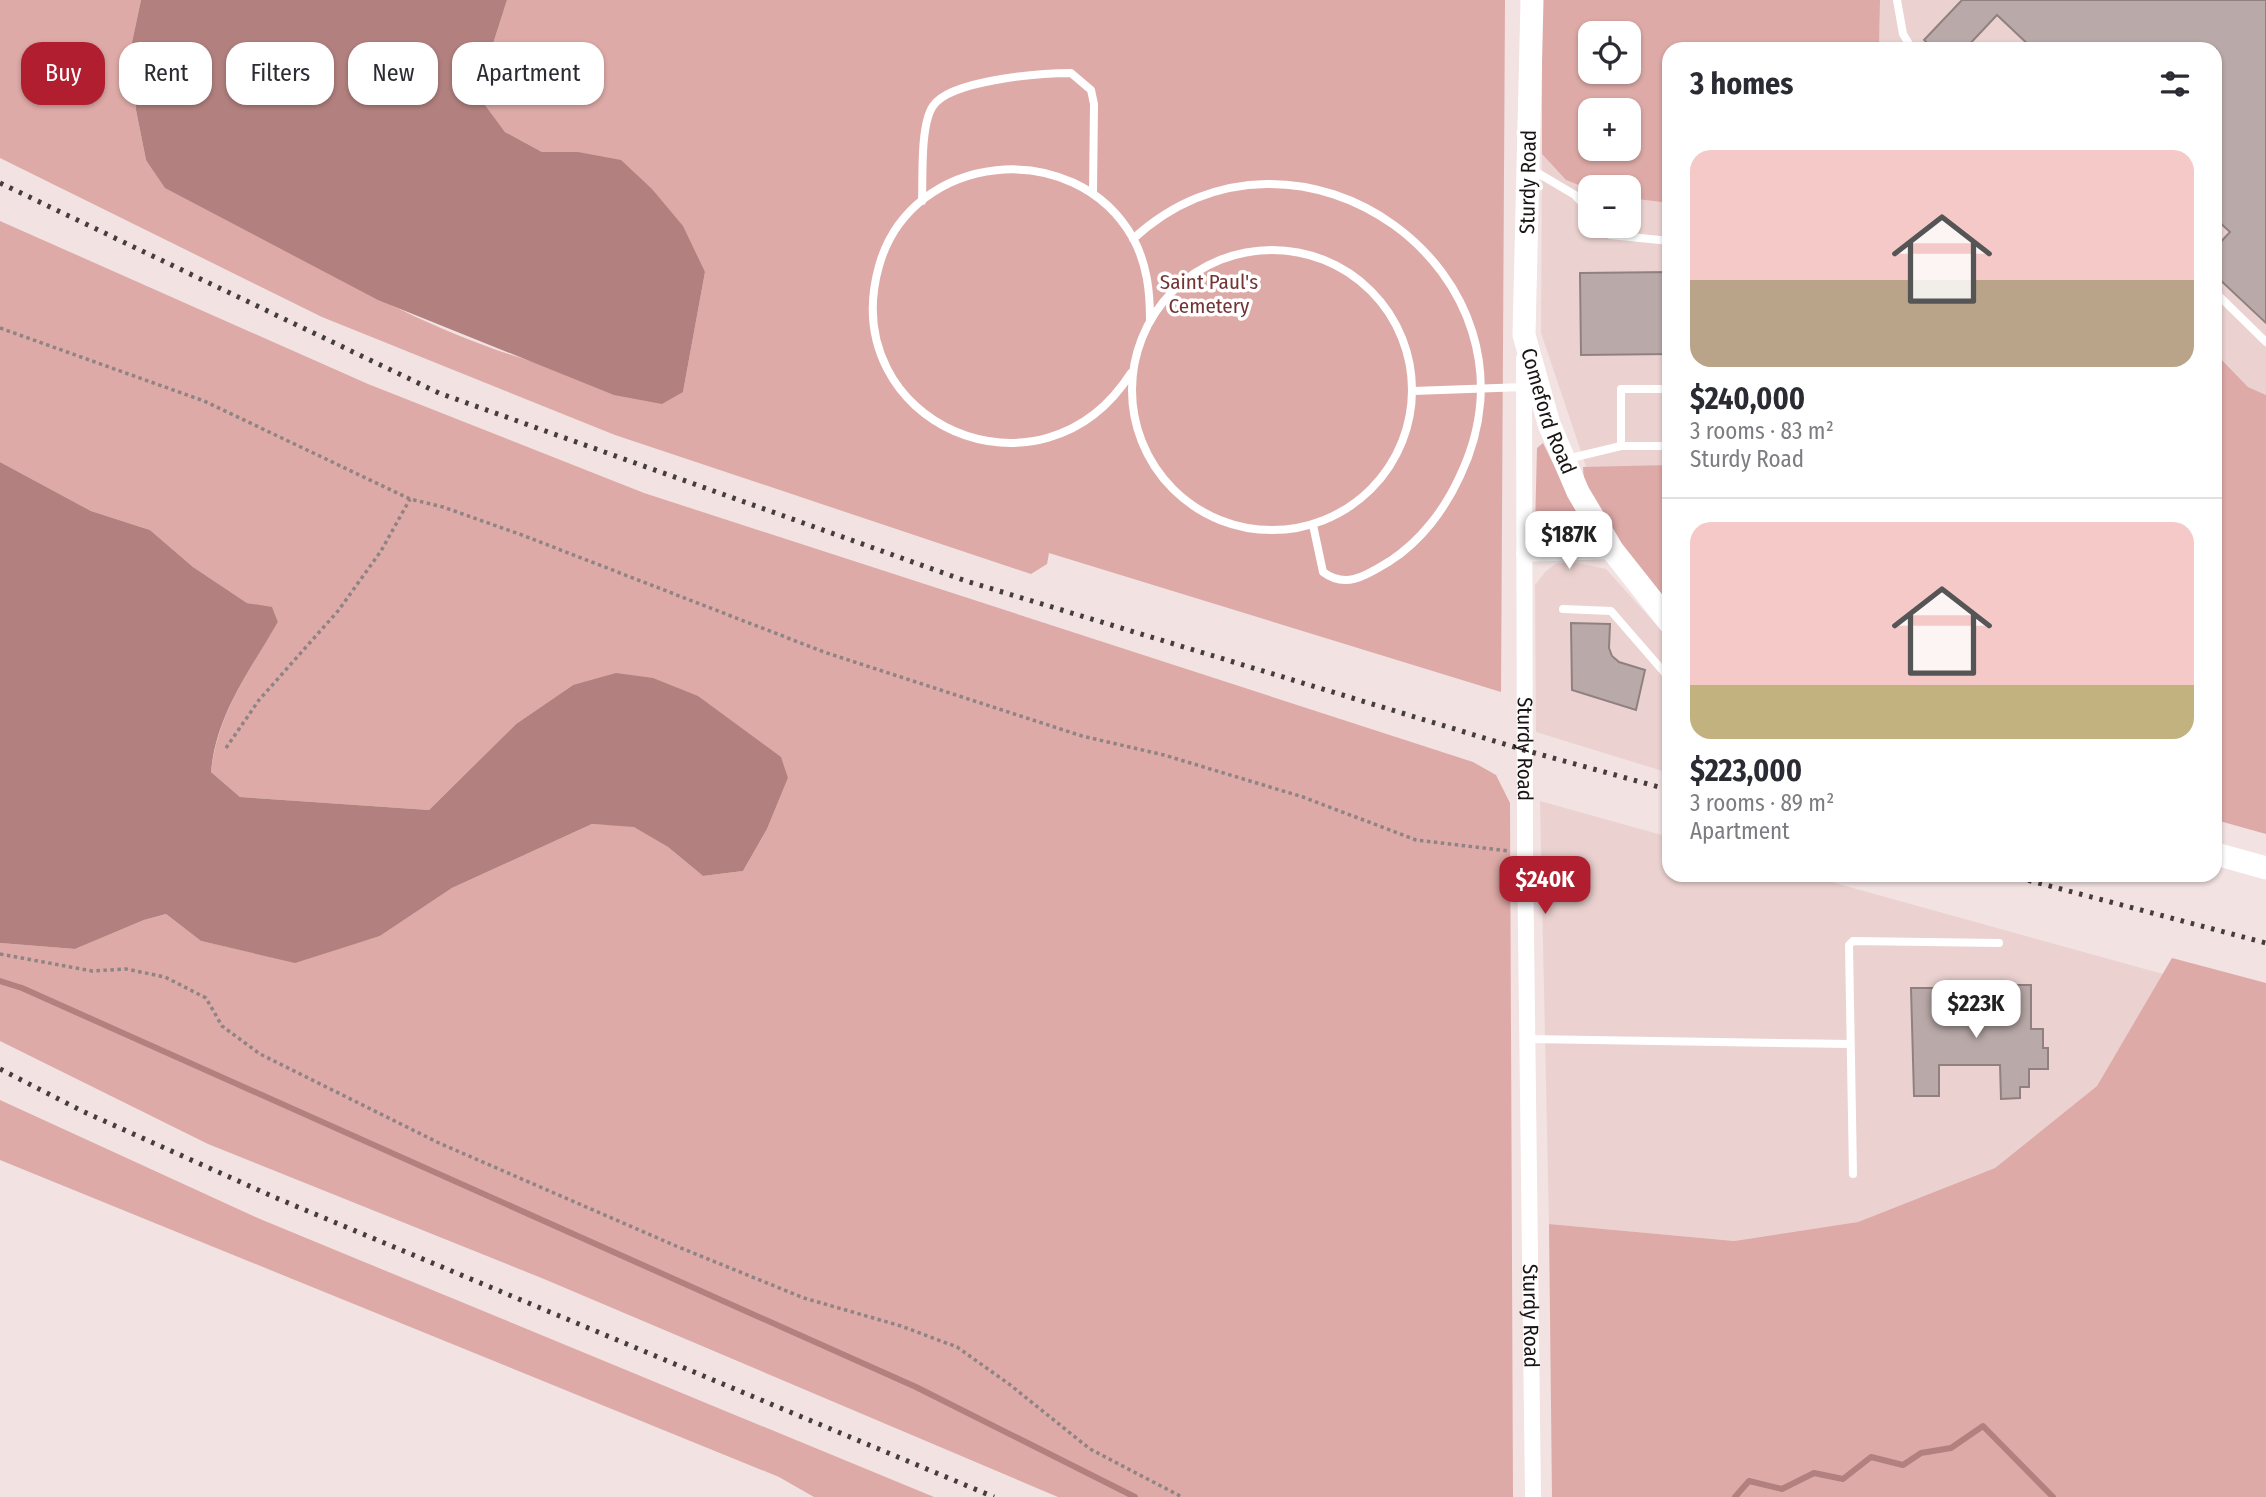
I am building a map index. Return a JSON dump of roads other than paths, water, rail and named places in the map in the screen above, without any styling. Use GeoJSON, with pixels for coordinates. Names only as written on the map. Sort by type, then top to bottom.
{"type":"FeatureCollection","features":[{"type":"Feature","properties":{"kind":"street","name":"Sturdy Road"},"geometry":{"type":"LineString","coordinates":[[1532,0],[1524,335],[1524,554],[1533,1497]]}},
{"type":"Feature","properties":{"kind":"street","name":"Comeford Road"},"geometry":{"type":"LineString","coordinates":[[1524,335],[1539,393],[1564,460],[1589,513],[1613,551],[1662,613]]}},
{"type":"Feature","properties":{"kind":"street"},"geometry":{"type":"LineString","coordinates":[[1524,554],[1613,551]]}},
{"type":"Feature","properties":{"kind":"street"},"geometry":{"type":"LineString","coordinates":[[2222,856],[2266,868]]}},
{"type":"Feature","properties":{"kind":"lane"},"geometry":{"type":"LineString","coordinates":[[1897,0],[1903,34],[1908,42]]}},
{"type":"Feature","properties":{"kind":"lane"},"geometry":{"type":"LineString","coordinates":[[922,201],[927,120],[933,105],[946,94],[961,88],[1052,74],[1071,74],[1091,90],[1094,104],[1093,194]]}},
{"type":"Feature","properties":{"kind":"lane"},"geometry":{"type":"LineString","coordinates":[[999,168],[1041,171],[1060,176],[1093,194],[1121,220],[1133,239],[1144,265],[1150,290],[1150,320],[1132,372],[1116,397],[1094,417],[1052,438],[1025,444],[1001,444],[973,439],[937,422],[920,410],[904,394],[887,365],[876,334],[873,312],[874,287],[888,243],[901,223],[922,201],[953,181],[999,168]]}},
{"type":"Feature","properties":{"kind":"lane"},"geometry":{"type":"LineString","coordinates":[[1528,168],[1578,198]]}},
{"type":"Feature","properties":{"kind":"lane"},"geometry":{"type":"LineString","coordinates":[[1133,239],[1153,220],[1183,203],[1220,190],[1253,184],[1286,184],[1344,196],[1376,211],[1406,232],[1435,261],[1456,294],[1471,330],[1480,389],[1471,449],[1451,496],[1428,528],[1396,557],[1367,575],[1347,582],[1332,579],[1323,572],[1313,524]]}},
{"type":"Feature","properties":{"kind":"lane"},"geometry":{"type":"LineString","coordinates":[[1640,238],[1662,240]]}},
{"type":"Feature","properties":{"kind":"lane"},"geometry":{"type":"LineString","coordinates":[[1132,372],[1131,397],[1140,440],[1150,460],[1179,496],[1215,519],[1233,525],[1261,530],[1313,524],[1355,503],[1377,483],[1405,437],[1413,391],[1406,349],[1396,325],[1382,303],[1362,283],[1342,269],[1302,253],[1259,251],[1212,264],[1174,290],[1150,320]]}},
{"type":"Feature","properties":{"kind":"lane"},"geometry":{"type":"LineString","coordinates":[[2222,299],[2266,342]]}},
{"type":"Feature","properties":{"kind":"lane"},"geometry":{"type":"LineString","coordinates":[[1413,391],[1525,387]]}},
{"type":"Feature","properties":{"kind":"lane"},"geometry":{"type":"LineString","coordinates":[[1621,446],[1621,390],[1662,389]]}},
{"type":"Feature","properties":{"kind":"lane"},"geometry":{"type":"LineString","coordinates":[[1564,460],[1621,446],[1662,446]]}},
{"type":"Feature","properties":{"kind":"lane"},"geometry":{"type":"LineString","coordinates":[[1563,609],[1611,611],[1662,670]]}},
{"type":"Feature","properties":{"kind":"lane"},"geometry":{"type":"LineString","coordinates":[[1853,1174],[1849,945],[1853,941],[1999,943]]}},
{"type":"Feature","properties":{"kind":"lane"},"geometry":{"type":"LineString","coordinates":[[1529,1040],[1850,1044]]}},
{"type":"Feature","properties":{"kind":"waterway"},"geometry":{"type":"LineString","coordinates":[[0,981],[22,988],[916,1387],[1135,1497]]}},
{"type":"Feature","properties":{"kind":"waterway"},"geometry":{"type":"LineString","coordinates":[[1735,1497],[1749,1481],[1782,1489],[1814,1473],[1843,1479],[1871,1457],[1903,1465],[1921,1453],[1951,1448],[1983,1426],[2053,1497]]}},
{"type":"Feature","properties":{"kind":"railway"},"geometry":{"type":"LineString","coordinates":[[0,183],[439,393],[966,581],[1524,750],[1662,788]]}},
{"type":"Feature","properties":{"kind":"railway"},"geometry":{"type":"LineString","coordinates":[[2035,882],[2266,943]]}},
{"type":"Feature","properties":{"kind":"railway"},"geometry":{"type":"LineString","coordinates":[[0,1069],[82,1111],[274,1197],[994,1497]]}},
{"type":"Feature","properties":{"kind":"park label","name":"Saint Paul's Cemetery"},"geometry":{"type":"Point","coordinates":[1209,294]}}]}
